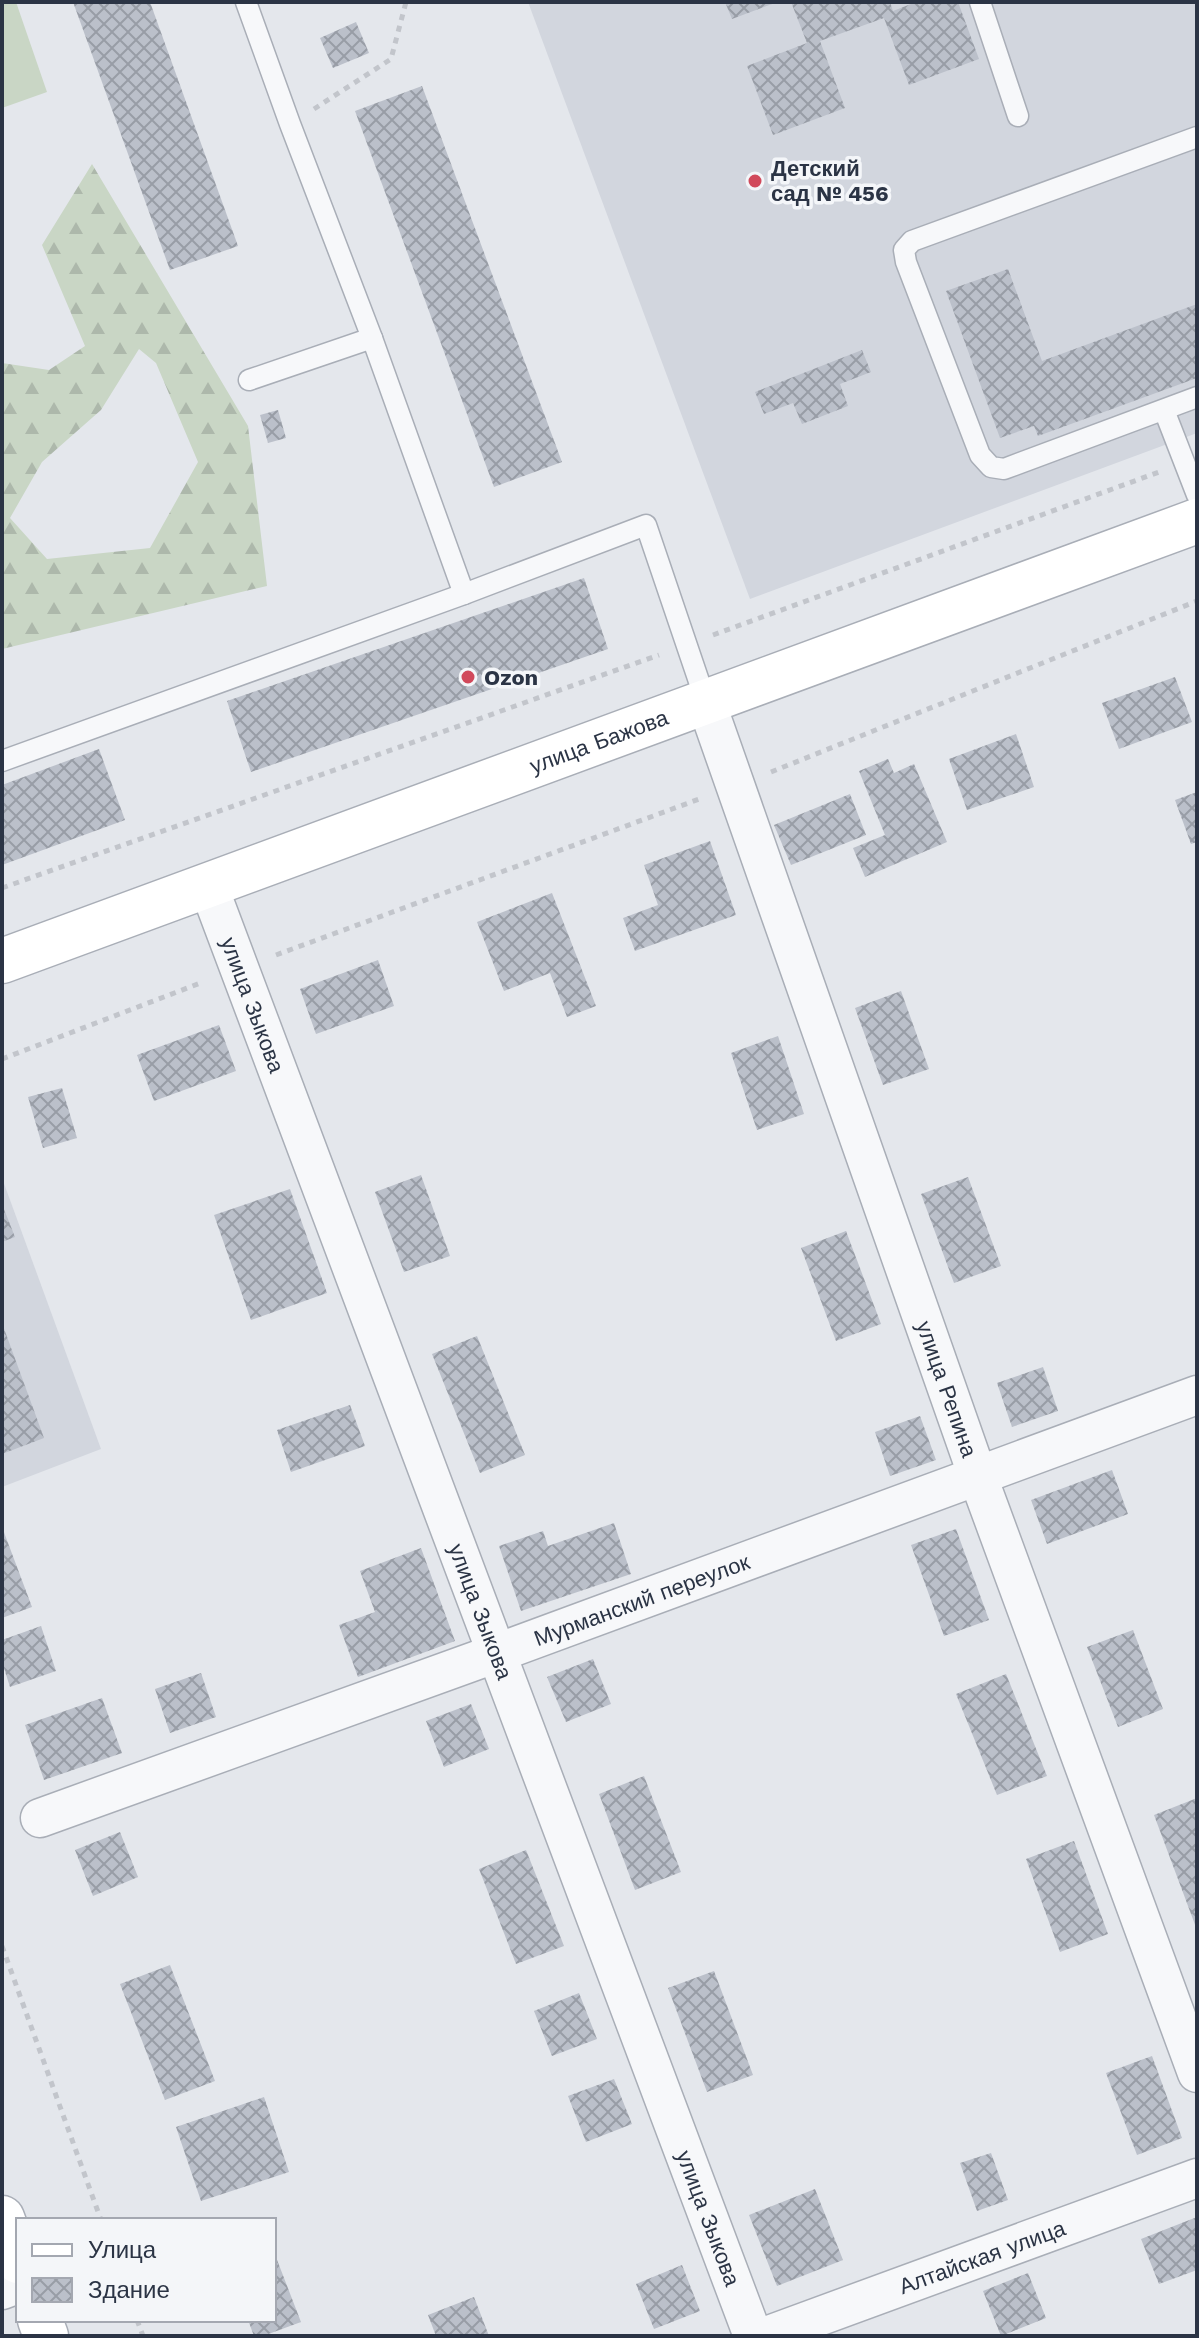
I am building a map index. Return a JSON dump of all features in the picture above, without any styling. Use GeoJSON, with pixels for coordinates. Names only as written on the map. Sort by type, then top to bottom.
{"type":"FeatureCollection","features":[{"type":"Feature","properties":{"kind":"main road","name":"улица Бажова"},"geometry":{"type":"LineString","coordinates":[[2,961],[1197,521]]}},
{"type":"Feature","properties":{"kind":"main road"},"geometry":{"type":"LineString","coordinates":[[2,2218],[16,2256]]}},
{"type":"Feature","properties":{"kind":"street","name":"улица Репина"},"geometry":{"type":"LineString","coordinates":[[706,702],[978,1477],[1197,2073]]}},
{"type":"Feature","properties":{"kind":"street","name":"улица Зыкова"},"geometry":{"type":"LineString","coordinates":[[208,885],[753,2336]]}},
{"type":"Feature","properties":{"kind":"street","name":"Мурманский переулок"},"geometry":{"type":"LineString","coordinates":[[40,1818],[1197,1395]]}},
{"type":"Feature","properties":{"kind":"street","name":"Алтайская улица"},"geometry":{"type":"LineString","coordinates":[[766,2336],[1197,2178]]}},
{"type":"Feature","properties":{"kind":"lane"},"geometry":{"type":"LineString","coordinates":[[246,2],[464,594]]}},
{"type":"Feature","properties":{"kind":"lane"},"geometry":{"type":"LineString","coordinates":[[980,2],[1018,116]]}},
{"type":"Feature","properties":{"kind":"lane"},"geometry":{"type":"LineString","coordinates":[[1197,137],[912,241],[904,250],[980,455],[991,467],[1004,469],[1197,397]]}},
{"type":"Feature","properties":{"kind":"lane"},"geometry":{"type":"LineString","coordinates":[[249,380],[372,338]]}},
{"type":"Feature","properties":{"kind":"lane"},"geometry":{"type":"LineString","coordinates":[[1164,410],[1197,495]]}},
{"type":"Feature","properties":{"kind":"lane"},"geometry":{"type":"LineString","coordinates":[[2,761],[646,525],[706,702]]}},
{"type":"Feature","properties":{"kind":"path"},"geometry":{"type":"LineString","coordinates":[[290,124],[391,59],[406,2]]}},
{"type":"Feature","properties":{"kind":"path"},"geometry":{"type":"LineString","coordinates":[[2,888],[687,644],[1184,462]]}},
{"type":"Feature","properties":{"kind":"path"},"geometry":{"type":"LineString","coordinates":[[2,1059],[239,968],[736,786],[1197,601]]}},
{"type":"Feature","properties":{"kind":"path"},"geometry":{"type":"LineString","coordinates":[[2,1946],[100,2218]]}},
{"type":"Feature","properties":{"kind":"shaded area"},"geometry":{"type":"Polygon","coordinates":[[[528,2],[1197,2],[1197,433],[750,599],[528,2]]]}},
{"type":"Feature","properties":{"kind":"shaded area"},"geometry":{"type":"Polygon","coordinates":[[[2,1178],[101,1449],[2,1487],[2,1178]]]}},
{"type":"Feature","properties":{"kind":"green space"},"geometry":{"type":"Polygon","coordinates":[[[2,2],[16,2],[47,92],[2,108],[2,2]]]}},
{"type":"Feature","properties":{"kind":"green space"},"geometry":{"type":"Polygon","coordinates":[[[92,164],[248,426],[267,586],[2,649],[2,363],[49,370],[85,346],[42,245],[92,164]],[[139,349],[101,410],[42,462],[10,518],[47,559],[150,548],[198,462],[156,363],[139,349]]]}},
{"type":"Feature","properties":{"kind":"building"},"geometry":{"type":"Polygon","coordinates":[[[73,2],[150,2],[238,246],[170,270],[73,2]]]}},
{"type":"Feature","properties":{"kind":"building"},"geometry":{"type":"Polygon","coordinates":[[[725,2],[777,2],[732,19],[725,2]]]}},
{"type":"Feature","properties":{"kind":"building"},"geometry":{"type":"Polygon","coordinates":[[[791,2],[890,2],[893,11],[916,2],[958,2],[979,59],[909,85],[884,18],[820,41],[845,108],[773,135],[747,66],[807,43],[791,2]]]}},
{"type":"Feature","properties":{"kind":"building"},"geometry":{"type":"Polygon","coordinates":[[[356,22],[369,53],[333,68],[320,38],[356,22]]]}},
{"type":"Feature","properties":{"kind":"building"},"geometry":{"type":"Polygon","coordinates":[[[422,86],[562,462],[494,487],[355,111],[422,86]]]}},
{"type":"Feature","properties":{"kind":"building"},"geometry":{"type":"Polygon","coordinates":[[[1008,269],[1042,361],[1197,304],[1197,378],[1038,436],[1034,426],[1000,438],[946,291],[1008,269]]]}},
{"type":"Feature","properties":{"kind":"building"},"geometry":{"type":"Polygon","coordinates":[[[862,350],[871,372],[840,384],[848,406],[802,424],[793,403],[764,414],[755,392],[862,350]]]}},
{"type":"Feature","properties":{"kind":"building"},"geometry":{"type":"Polygon","coordinates":[[[278,410],[286,438],[268,443],[260,415],[278,410]]]}},
{"type":"Feature","properties":{"kind":"building"},"geometry":{"type":"Polygon","coordinates":[[[584,578],[608,649],[251,772],[227,701],[584,578]]]}},
{"type":"Feature","properties":{"kind":"building"},"geometry":{"type":"Polygon","coordinates":[[[1175,677],[1192,722],[1119,749],[1102,703],[1175,677]]]}},
{"type":"Feature","properties":{"kind":"building"},"geometry":{"type":"Polygon","coordinates":[[[1016,734],[1034,787],[967,810],[949,759],[1016,734]]]}},
{"type":"Feature","properties":{"kind":"building"},"geometry":{"type":"Polygon","coordinates":[[[99,749],[125,820],[2,865],[2,785],[99,749]]]}},
{"type":"Feature","properties":{"kind":"building"},"geometry":{"type":"Polygon","coordinates":[[[888,759],[894,773],[914,764],[947,842],[865,877],[853,848],[885,835],[859,771],[888,759]]]}},
{"type":"Feature","properties":{"kind":"building"},"geometry":{"type":"Polygon","coordinates":[[[1197,792],[1197,842],[1191,844],[1175,800],[1197,792]]]}},
{"type":"Feature","properties":{"kind":"building"},"geometry":{"type":"Polygon","coordinates":[[[850,794],[866,835],[791,865],[774,825],[850,794]]]}},
{"type":"Feature","properties":{"kind":"building"},"geometry":{"type":"Polygon","coordinates":[[[710,841],[736,915],[635,951],[623,918],[658,905],[644,865],[710,841]]]}},
{"type":"Feature","properties":{"kind":"building"},"geometry":{"type":"Polygon","coordinates":[[[552,893],[596,1006],[567,1017],[550,973],[504,991],[477,922],[552,893]]]}},
{"type":"Feature","properties":{"kind":"building"},"geometry":{"type":"Polygon","coordinates":[[[378,960],[394,1006],[316,1034],[300,989],[378,960]]]}},
{"type":"Feature","properties":{"kind":"building"},"geometry":{"type":"Polygon","coordinates":[[[901,991],[929,1069],[883,1085],[855,1008],[901,991]]]}},
{"type":"Feature","properties":{"kind":"building"},"geometry":{"type":"Polygon","coordinates":[[[219,1025],[236,1071],[154,1101],[137,1055],[219,1025]]]}},
{"type":"Feature","properties":{"kind":"building"},"geometry":{"type":"Polygon","coordinates":[[[778,1036],[804,1114],[757,1130],[731,1053],[778,1036]]]}},
{"type":"Feature","properties":{"kind":"building"},"geometry":{"type":"Polygon","coordinates":[[[62,1088],[77,1138],[43,1148],[28,1097],[62,1088]]]}},
{"type":"Feature","properties":{"kind":"building"},"geometry":{"type":"Polygon","coordinates":[[[421,1175],[450,1256],[404,1272],[375,1192],[421,1175]]]}},
{"type":"Feature","properties":{"kind":"building"},"geometry":{"type":"Polygon","coordinates":[[[968,1177],[1001,1266],[954,1283],[921,1194],[968,1177]]]}},
{"type":"Feature","properties":{"kind":"building"},"geometry":{"type":"Polygon","coordinates":[[[290,1189],[327,1293],[251,1320],[214,1215],[290,1189]]]}},
{"type":"Feature","properties":{"kind":"building"},"geometry":{"type":"Polygon","coordinates":[[[2,1204],[15,1237],[2,1242],[2,1204]]]}},
{"type":"Feature","properties":{"kind":"building"},"geometry":{"type":"Polygon","coordinates":[[[846,1231],[881,1324],[836,1341],[801,1248],[846,1231]]]}},
{"type":"Feature","properties":{"kind":"building"},"geometry":{"type":"Polygon","coordinates":[[[2,1323],[44,1438],[2,1454],[2,1323]]]}},
{"type":"Feature","properties":{"kind":"building"},"geometry":{"type":"Polygon","coordinates":[[[477,1336],[525,1455],[480,1473],[432,1354],[477,1336]]]}},
{"type":"Feature","properties":{"kind":"building"},"geometry":{"type":"Polygon","coordinates":[[[1043,1367],[1058,1411],[1012,1427],[997,1383],[1043,1367]]]}},
{"type":"Feature","properties":{"kind":"building"},"geometry":{"type":"Polygon","coordinates":[[[350,1405],[365,1446],[291,1472],[277,1430],[350,1405]]]}},
{"type":"Feature","properties":{"kind":"building"},"geometry":{"type":"Polygon","coordinates":[[[920,1416],[936,1460],[890,1476],[875,1432],[920,1416]]]}},
{"type":"Feature","properties":{"kind":"building"},"geometry":{"type":"Polygon","coordinates":[[[1112,1470],[1128,1514],[1047,1544],[1031,1500],[1112,1470]]]}},
{"type":"Feature","properties":{"kind":"building"},"geometry":{"type":"Polygon","coordinates":[[[614,1523],[631,1574],[521,1611],[499,1546],[543,1531],[548,1546],[614,1523]]]}},
{"type":"Feature","properties":{"kind":"building"},"geometry":{"type":"Polygon","coordinates":[[[2,1527],[32,1607],[2,1618],[2,1527]]]}},
{"type":"Feature","properties":{"kind":"building"},"geometry":{"type":"Polygon","coordinates":[[[956,1529],[989,1620],[944,1636],[911,1545],[956,1529]]]}},
{"type":"Feature","properties":{"kind":"building"},"geometry":{"type":"Polygon","coordinates":[[[421,1548],[455,1641],[358,1677],[339,1625],[375,1612],[360,1571],[421,1548]]]}},
{"type":"Feature","properties":{"kind":"building"},"geometry":{"type":"Polygon","coordinates":[[[41,1626],[56,1671],[10,1687],[2,1662],[2,1640],[41,1626]]]}},
{"type":"Feature","properties":{"kind":"building"},"geometry":{"type":"Polygon","coordinates":[[[1133,1630],[1163,1709],[1118,1727],[1087,1647],[1133,1630]]]}},
{"type":"Feature","properties":{"kind":"building"},"geometry":{"type":"Polygon","coordinates":[[[593,1659],[611,1704],[566,1722],[547,1677],[593,1659]]]}},
{"type":"Feature","properties":{"kind":"building"},"geometry":{"type":"Polygon","coordinates":[[[201,1673],[216,1717],[170,1733],[155,1689],[201,1673]]]}},
{"type":"Feature","properties":{"kind":"building"},"geometry":{"type":"Polygon","coordinates":[[[1006,1674],[1047,1776],[997,1795],[956,1694],[1006,1674]]]}},
{"type":"Feature","properties":{"kind":"building"},"geometry":{"type":"Polygon","coordinates":[[[102,1698],[122,1753],[44,1780],[25,1725],[102,1698]]]}},
{"type":"Feature","properties":{"kind":"building"},"geometry":{"type":"Polygon","coordinates":[[[471,1704],[489,1749],[444,1767],[426,1721],[471,1704]]]}},
{"type":"Feature","properties":{"kind":"building"},"geometry":{"type":"Polygon","coordinates":[[[644,1776],[681,1872],[635,1890],[599,1794],[644,1776]]]}},
{"type":"Feature","properties":{"kind":"building"},"geometry":{"type":"Polygon","coordinates":[[[1197,1798],[1197,1930],[1154,1815],[1197,1798]]]}},
{"type":"Feature","properties":{"kind":"building"},"geometry":{"type":"Polygon","coordinates":[[[120,1832],[138,1877],[93,1896],[75,1850],[120,1832]]]}},
{"type":"Feature","properties":{"kind":"building"},"geometry":{"type":"Polygon","coordinates":[[[1074,1841],[1108,1934],[1060,1952],[1026,1859],[1074,1841]]]}},
{"type":"Feature","properties":{"kind":"building"},"geometry":{"type":"Polygon","coordinates":[[[526,1850],[564,1946],[516,1964],[479,1869],[526,1850]]]}},
{"type":"Feature","properties":{"kind":"building"},"geometry":{"type":"Polygon","coordinates":[[[170,1965],[215,2081],[165,2100],[120,1984],[170,1965]]]}},
{"type":"Feature","properties":{"kind":"building"},"geometry":{"type":"Polygon","coordinates":[[[714,1971],[753,2075],[707,2092],[668,1988],[714,1971]]]}},
{"type":"Feature","properties":{"kind":"building"},"geometry":{"type":"Polygon","coordinates":[[[579,1993],[597,2039],[552,2056],[534,2011],[579,1993]]]}},
{"type":"Feature","properties":{"kind":"building"},"geometry":{"type":"Polygon","coordinates":[[[1152,2056],[1182,2138],[1137,2155],[1106,2073],[1152,2056]]]}},
{"type":"Feature","properties":{"kind":"building"},"geometry":{"type":"Polygon","coordinates":[[[614,2079],[632,2124],[586,2142],[568,2096],[614,2079]]]}},
{"type":"Feature","properties":{"kind":"building"},"geometry":{"type":"Polygon","coordinates":[[[264,2097],[289,2172],[201,2201],[176,2127],[264,2097]]]}},
{"type":"Feature","properties":{"kind":"building"},"geometry":{"type":"Polygon","coordinates":[[[991,2153],[1008,2200],[977,2211],[960,2163],[991,2153]]]}},
{"type":"Feature","properties":{"kind":"building"},"geometry":{"type":"Polygon","coordinates":[[[815,2189],[843,2260],[777,2286],[749,2215],[815,2189]]]}},
{"type":"Feature","properties":{"kind":"building"},"geometry":{"type":"Polygon","coordinates":[[[1197,2217],[1197,2270],[1159,2284],[1141,2239],[1197,2217]]]}},
{"type":"Feature","properties":{"kind":"building"},"geometry":{"type":"Polygon","coordinates":[[[276,2257],[301,2322],[263,2336],[254,2336],[249,2322],[276,2322],[276,2257]]]}},
{"type":"Feature","properties":{"kind":"building"},"geometry":{"type":"Polygon","coordinates":[[[682,2265],[700,2311],[654,2329],[636,2284],[682,2265]]]}},
{"type":"Feature","properties":{"kind":"building"},"geometry":{"type":"Polygon","coordinates":[[[1028,2273],[1046,2318],[1001,2336],[983,2291],[1028,2273]]]}},
{"type":"Feature","properties":{"kind":"building"},"geometry":{"type":"Polygon","coordinates":[[[474,2297],[489,2336],[436,2336],[428,2315],[474,2297]]]}},
{"type":"Feature","properties":{"kind":"place","name":"Детский сад № 456"},"geometry":{"type":"Point","coordinates":[755,181]}},
{"type":"Feature","properties":{"kind":"place","name":"Ozon"},"geometry":{"type":"Point","coordinates":[468,677]}}]}
